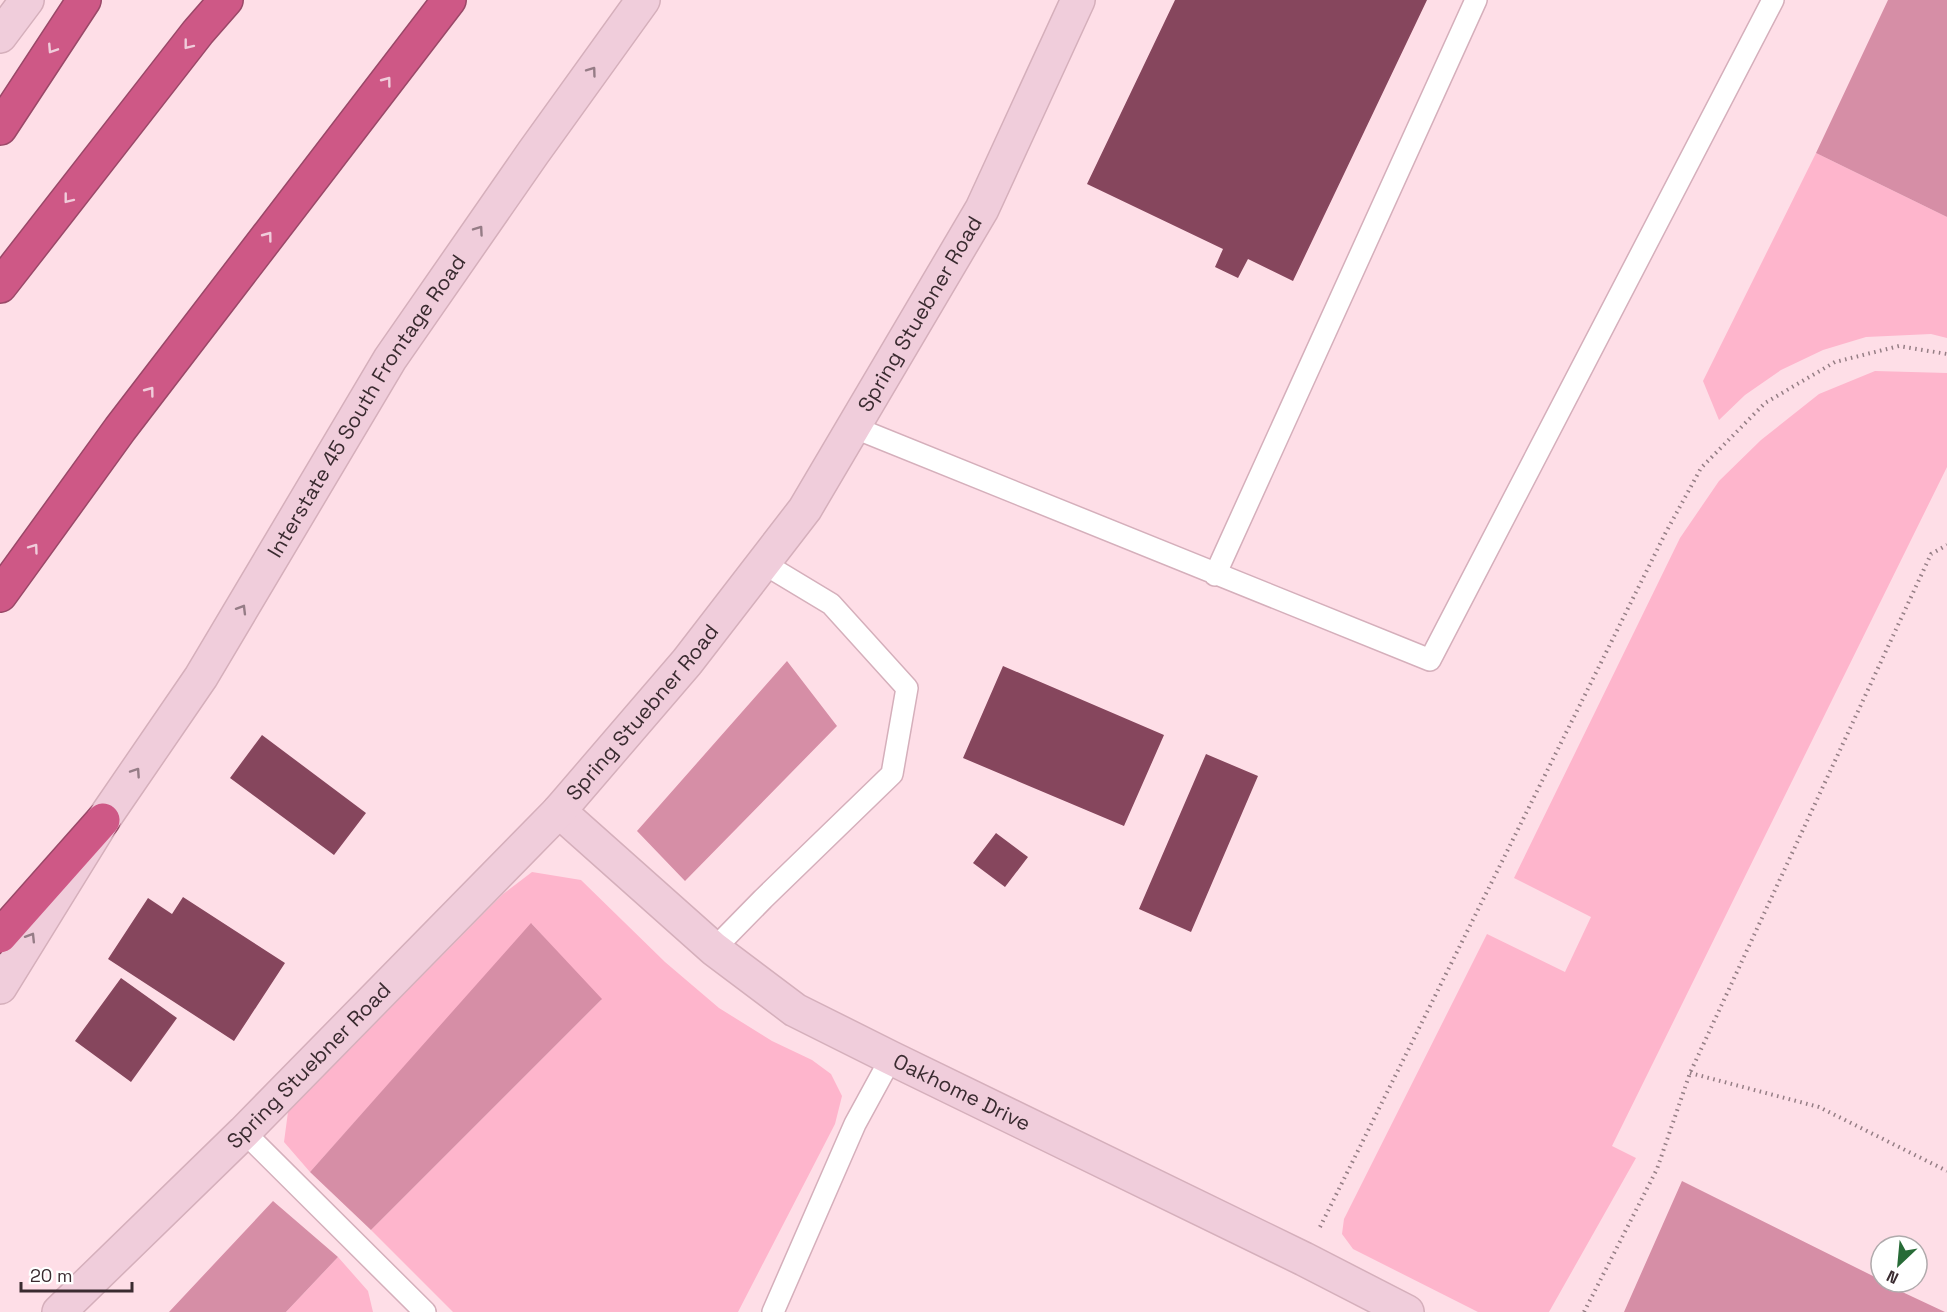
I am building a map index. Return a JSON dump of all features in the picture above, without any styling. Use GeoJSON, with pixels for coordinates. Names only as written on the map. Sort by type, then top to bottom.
{"type":"FeatureCollection","features":[{"type":"Feature","properties":{"kind":"highway"},"geometry":{"type":"LineString","coordinates":[[0,128],[84,0]]}},
{"type":"Feature","properties":{"kind":"highway"},"geometry":{"type":"LineString","coordinates":[[0,286],[226,0]]}},
{"type":"Feature","properties":{"kind":"highway"},"geometry":{"type":"LineString","coordinates":[[0,595],[120,429],[449,0]]}},
{"type":"Feature","properties":{"kind":"highway"},"geometry":{"type":"LineString","coordinates":[[0,936],[103,820]]}},
{"type":"Feature","properties":{"kind":"main road"},"geometry":{"type":"LineString","coordinates":[[0,36],[27,0]]}},
{"type":"Feature","properties":{"kind":"main road","name":"Interstate 45 South Frontage Road"},"geometry":{"type":"LineString","coordinates":[[0,987],[103,820],[201,677],[390,359],[643,0]]}},
{"type":"Feature","properties":{"kind":"main road","name":"Spring Stuebner Road"},"geometry":{"type":"LineString","coordinates":[[58,1312],[244,1132],[559,812],[687,662],[805,508],[982,209],[1078,0]]}},
{"type":"Feature","properties":{"kind":"main road","name":"Oakhome Drive"},"geometry":{"type":"LineString","coordinates":[[559,812],[714,950],[795,1010],[1304,1259],[1407,1312]]}},
{"type":"Feature","properties":{"kind":"lane"},"geometry":{"type":"LineString","coordinates":[[1215,575],[1476,0]]}},
{"type":"Feature","properties":{"kind":"lane"},"geometry":{"type":"LineString","coordinates":[[853,427],[1430,660],[1773,0]]}},
{"type":"Feature","properties":{"kind":"lane"},"geometry":{"type":"LineString","coordinates":[[714,950],[763,898],[892,774],[907,688],[831,604],[763,563]]}},
{"type":"Feature","properties":{"kind":"lane"},"geometry":{"type":"LineString","coordinates":[[773,1312],[855,1124],[891,1058]]}},
{"type":"Feature","properties":{"kind":"lane"},"geometry":{"type":"LineString","coordinates":[[244,1132],[422,1311]]}},
{"type":"Feature","properties":{"kind":"path"},"geometry":{"type":"LineString","coordinates":[[1304,1259],[1660,545],[1701,468],[1765,403],[1835,362],[1899,346],[1947,354]]}},
{"type":"Feature","properties":{"kind":"path"},"geometry":{"type":"LineString","coordinates":[[1584,1312],[1657,1169],[1690,1073],[1931,554],[1947,545]]}},
{"type":"Feature","properties":{"kind":"path"},"geometry":{"type":"LineString","coordinates":[[1690,1073],[1819,1107],[1947,1171]]}},
{"type":"Feature","properties":{"kind":"shaded area"},"geometry":{"type":"Polygon","coordinates":[[[1888,0],[1947,0],[1947,217],[1816,153],[1888,0]]]}},
{"type":"Feature","properties":{"kind":"shaded area"},"geometry":{"type":"Polygon","coordinates":[[[1816,153],[1947,217],[1947,338],[1931,334],[1866,337],[1823,350],[1781,370],[1745,395],[1719,420],[1703,381],[1816,153]]]}},
{"type":"Feature","properties":{"kind":"shaded area"},"geometry":{"type":"Polygon","coordinates":[[[1875,371],[1947,373],[1947,467],[1612,1146],[1636,1158],[1549,1312],[1478,1312],[1353,1249],[1342,1234],[1344,1219],[1487,934],[1565,972],[1591,917],[1514,878],[1680,538],[1719,481],[1761,440],[1819,394],[1875,371]]]}},
{"type":"Feature","properties":{"kind":"shaded area"},"geometry":{"type":"Polygon","coordinates":[[[787,661],[837,726],[685,881],[637,831],[787,661]]]}},
{"type":"Feature","properties":{"kind":"shaded area"},"geometry":{"type":"Polygon","coordinates":[[[532,872],[581,880],[665,962],[719,1008],[772,1041],[812,1060],[831,1074],[842,1096],[835,1124],[738,1312],[453,1312],[371,1230],[601,1000],[532,924],[310,1172],[284,1142],[288,1112],[503,894],[532,872]]]}},
{"type":"Feature","properties":{"kind":"shaded area"},"geometry":{"type":"Polygon","coordinates":[[[531,923],[602,999],[371,1230],[310,1172],[531,923]]]}},
{"type":"Feature","properties":{"kind":"shaded area"},"geometry":{"type":"Polygon","coordinates":[[[1682,1181],[1869,1274],[1869,1294],[1907,1294],[1945,1312],[1624,1312],[1682,1181]]]}},
{"type":"Feature","properties":{"kind":"shaded area"},"geometry":{"type":"Polygon","coordinates":[[[273,1201],[338,1257],[286,1312],[169,1312],[273,1201]]]}},
{"type":"Feature","properties":{"kind":"shaded area"},"geometry":{"type":"Polygon","coordinates":[[[338,1257],[368,1291],[373,1312],[286,1312],[338,1257]]]}},
{"type":"Feature","properties":{"kind":"building"},"geometry":{"type":"Polygon","coordinates":[[[1175,0],[1427,0],[1293,281],[1248,259],[1238,278],[1215,267],[1223,249],[1087,184],[1175,0]]]}},
{"type":"Feature","properties":{"kind":"building"},"geometry":{"type":"Polygon","coordinates":[[[1003,666],[1164,735],[1124,826],[963,758],[1003,666]]]}},
{"type":"Feature","properties":{"kind":"building"},"geometry":{"type":"Polygon","coordinates":[[[262,735],[366,813],[334,855],[230,778],[262,735]]]}},
{"type":"Feature","properties":{"kind":"building"},"geometry":{"type":"Polygon","coordinates":[[[1206,754],[1258,776],[1191,932],[1139,909],[1206,754]]]}},
{"type":"Feature","properties":{"kind":"building"},"geometry":{"type":"Polygon","coordinates":[[[996,833],[1028,857],[1005,887],[973,863],[996,833]]]}},
{"type":"Feature","properties":{"kind":"building"},"geometry":{"type":"Polygon","coordinates":[[[183,897],[285,963],[234,1041],[108,959],[148,898],[172,914],[183,897]]]}},
{"type":"Feature","properties":{"kind":"building"},"geometry":{"type":"Polygon","coordinates":[[[121,978],[177,1018],[131,1082],[75,1041],[121,978]]]}}]}
